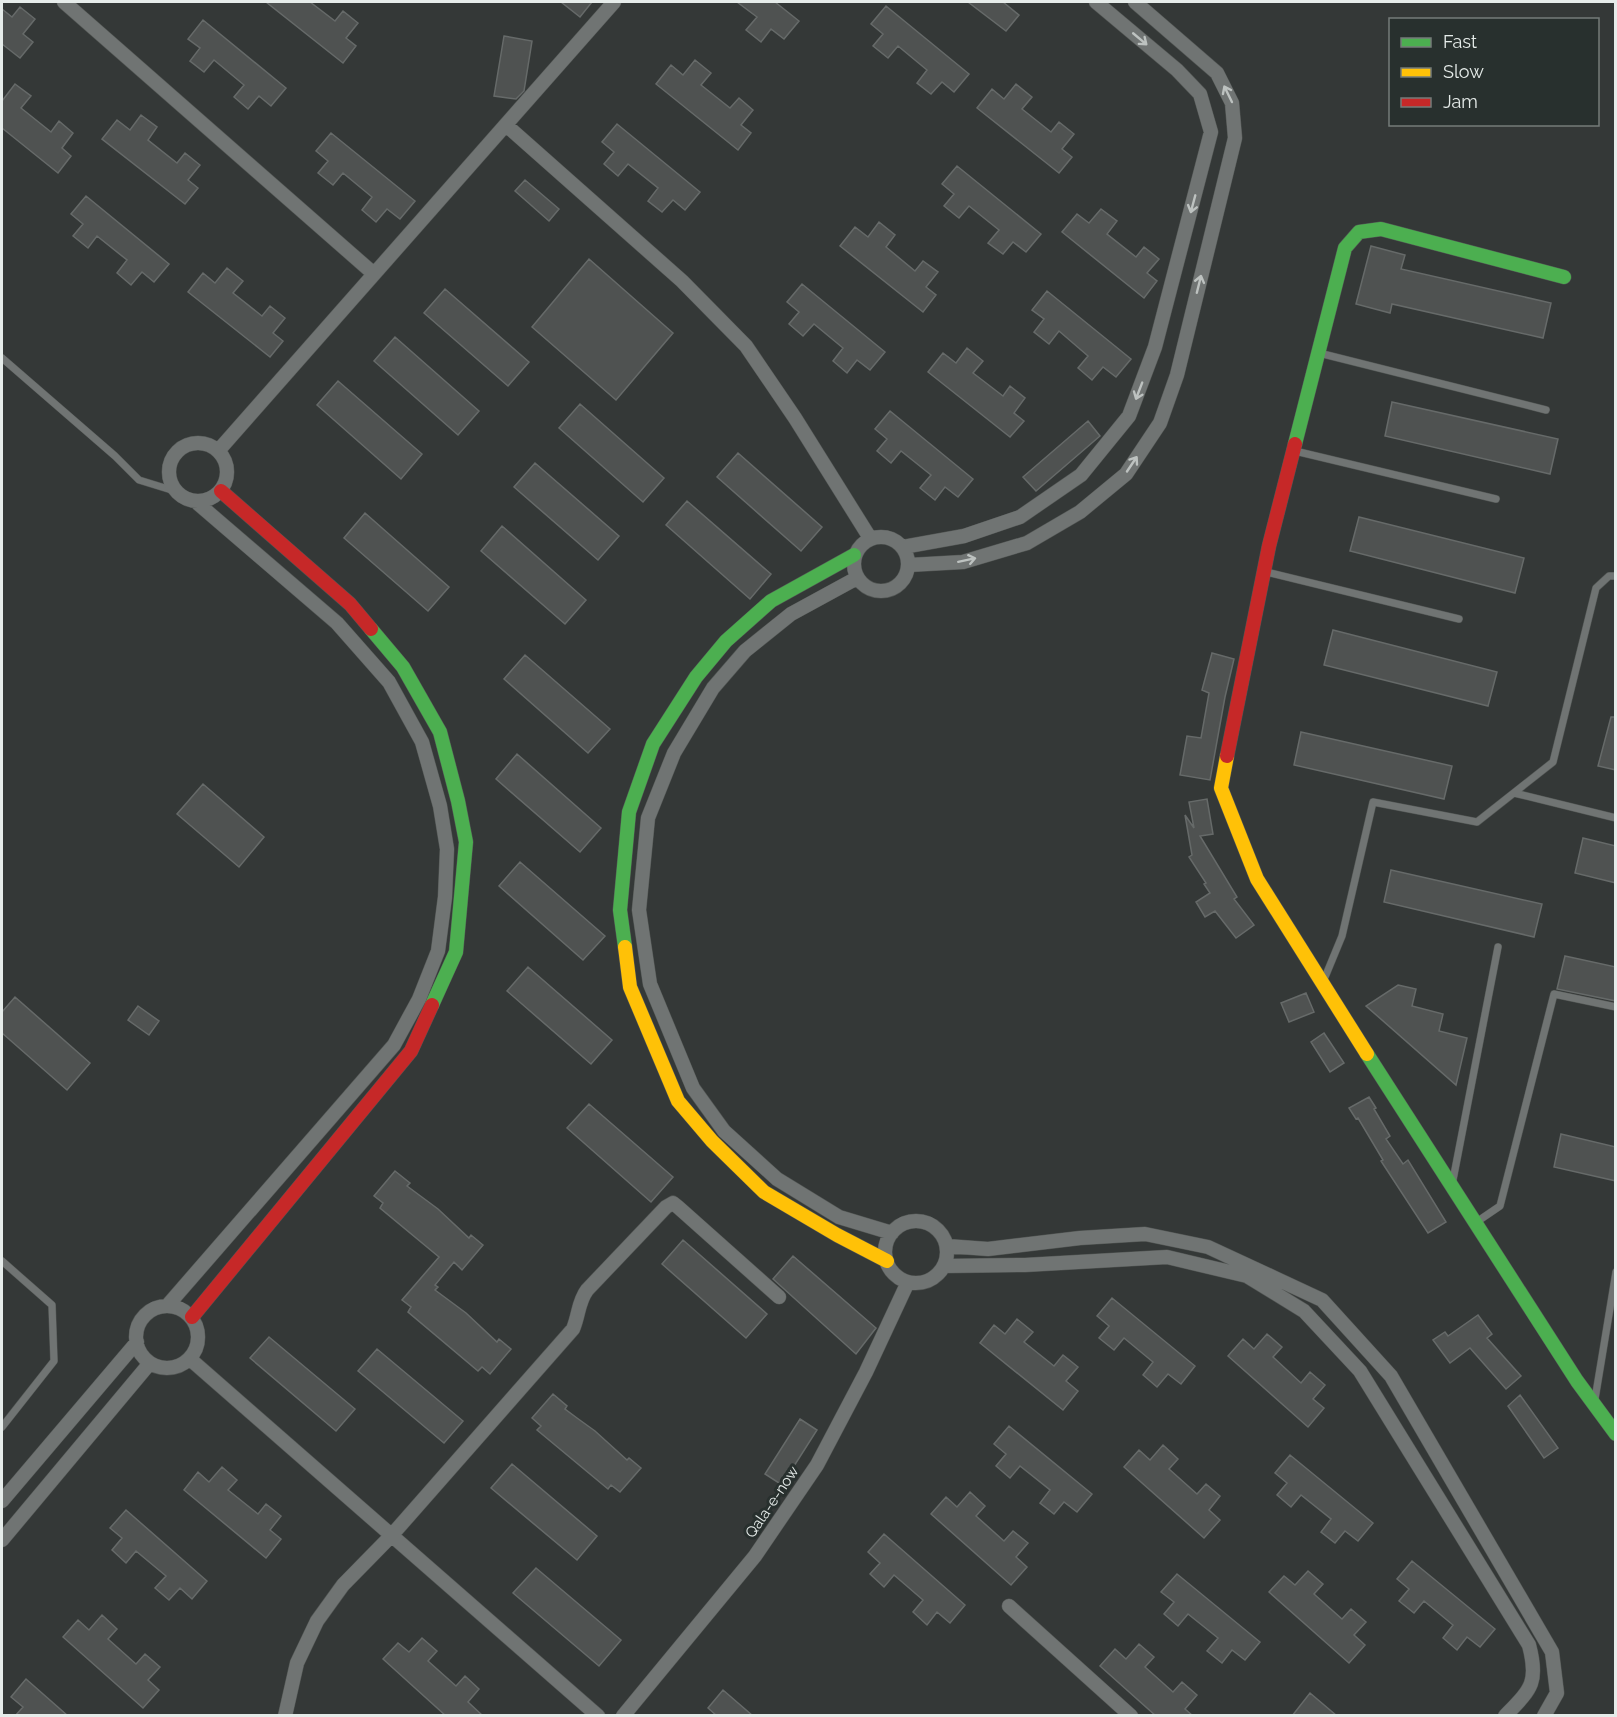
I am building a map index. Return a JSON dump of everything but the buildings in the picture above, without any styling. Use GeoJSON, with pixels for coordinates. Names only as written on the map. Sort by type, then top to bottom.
{"type":"FeatureCollection","features":[{"type":"Feature","properties":{"kind":"street"},"geometry":{"type":"LineString","coordinates":[[64,2],[374,274]]}},
{"type":"Feature","properties":{"kind":"street"},"geometry":{"type":"LineString","coordinates":[[218,451],[614,2]]}},
{"type":"Feature","properties":{"kind":"street"},"geometry":{"type":"LineString","coordinates":[[903,548],[964,536],[1020,517],[1081,475],[1129,416],[1155,347],[1211,132],[1200,94],[1177,70],[1096,2]]}},
{"type":"Feature","properties":{"kind":"street"},"geometry":{"type":"LineString","coordinates":[[909,565],[963,562],[1027,543],[1080,512],[1126,474],[1160,423],[1177,375],[1235,138],[1232,103],[1217,73],[1135,2]]}},
{"type":"Feature","properties":{"kind":"street"},"geometry":{"type":"LineString","coordinates":[[506,125],[682,281],[746,346],[795,418],[870,538]]}},
{"type":"Feature","properties":{"kind":"street"},"geometry":{"type":"LineString","coordinates":[[1564,277],[1381,228],[1359,232],[1345,248],[1264,571],[1221,788],[1257,879],[1577,1381],[1616,1434]]}},
{"type":"Feature","properties":{"kind":"street"},"geometry":{"type":"LineString","coordinates":[[196,443],[206,444],[218,451],[227,466],[226,483],[221,490],[214,497],[205,501],[185,498],[178,492],[169,476],[173,457],[187,445],[196,443]]}},
{"type":"Feature","properties":{"kind":"street"},"geometry":{"type":"LineString","coordinates":[[192,1317],[411,1051],[456,952],[465,842],[458,801],[440,732],[403,667],[350,604],[221,490]]}},
{"type":"Feature","properties":{"kind":"street"},"geometry":{"type":"LineString","coordinates":[[167,1305],[185,1311],[192,1317],[199,1340],[190,1359],[171,1368],[150,1363],[144,1357],[137,1342],[138,1326],[142,1318],[149,1311],[167,1305],[394,1045],[419,999],[438,951],[445,897],[447,849],[440,806],[422,742],[389,682],[337,622],[195,501]]}},
{"type":"Feature","properties":{"kind":"street"},"geometry":{"type":"LineString","coordinates":[[888,537],[903,548],[909,565],[902,581],[888,590],[870,590],[857,578],[854,571],[854,555],[858,548],[870,538],[888,537]]}},
{"type":"Feature","properties":{"kind":"street"},"geometry":{"type":"LineString","coordinates":[[854,555],[771,601],[726,640],[696,677],[652,744],[628,812],[620,910],[630,987],[678,1101],[712,1141],[764,1192],[886,1261]]}},
{"type":"Feature","properties":{"kind":"street"},"geometry":{"type":"LineString","coordinates":[[857,578],[791,614],[745,651],[713,688],[674,753],[648,818],[639,910],[650,984],[693,1088],[724,1131],[777,1179],[839,1217],[892,1233]]}},
{"type":"Feature","properties":{"kind":"street"},"geometry":{"type":"LineString","coordinates":[[285,1716],[297,1663],[316,1621],[343,1585],[391,1536],[573,1329],[578,1317],[579,1301],[587,1290],[666,1207],[673,1203],[779,1297]]}},
{"type":"Feature","properties":{"kind":"street"},"geometry":{"type":"LineString","coordinates":[[918,1221],[936,1228],[943,1236],[947,1256],[938,1275],[929,1281],[919,1283],[899,1278],[886,1261],[887,1241],[892,1233],[899,1226],[908,1222],[918,1221]]}},
{"type":"Feature","properties":{"kind":"street"},"geometry":{"type":"LineString","coordinates":[[946,1246],[988,1249],[1080,1238],[1145,1234],[1208,1247],[1322,1300],[1391,1376],[1552,1652],[1557,1693],[1544,1716]]}},
{"type":"Feature","properties":{"kind":"street"},"geometry":{"type":"LineString","coordinates":[[944,1266],[1025,1265],[1167,1257],[1247,1276],[1304,1311],[1360,1371],[1529,1645],[1534,1666],[1528,1691],[1505,1716]]}},
{"type":"Feature","properties":{"kind":"street","name":"Qala-e-now"},"geometry":{"type":"LineString","coordinates":[[623,1716],[755,1556],[817,1465],[866,1372],[908,1282]]}},
{"type":"Feature","properties":{"kind":"street"},"geometry":{"type":"LineString","coordinates":[[2,1501],[137,1342]]}},
{"type":"Feature","properties":{"kind":"street"},"geometry":{"type":"LineString","coordinates":[[190,1359],[598,1716]]}},
{"type":"Feature","properties":{"kind":"street"},"geometry":{"type":"LineString","coordinates":[[2,1540],[150,1363]]}},
{"type":"Feature","properties":{"kind":"street"},"geometry":{"type":"LineString","coordinates":[[1009,1606],[1131,1716]]}},
{"type":"Feature","properties":{"kind":"lane"},"geometry":{"type":"LineString","coordinates":[[1317,353],[1546,410]]}},
{"type":"Feature","properties":{"kind":"lane"},"geometry":{"type":"LineString","coordinates":[[2,358],[140,480],[178,492]]}},
{"type":"Feature","properties":{"kind":"lane"},"geometry":{"type":"LineString","coordinates":[[1293,450],[1496,499]]}},
{"type":"Feature","properties":{"kind":"lane"},"geometry":{"type":"LineString","coordinates":[[1264,571],[1459,620]]}},
{"type":"Feature","properties":{"kind":"lane"},"geometry":{"type":"LineString","coordinates":[[1322,984],[1342,936],[1373,802],[1477,822],[1553,762],[1596,588],[1609,576],[1616,576]]}},
{"type":"Feature","properties":{"kind":"lane"},"geometry":{"type":"LineString","coordinates":[[1514,793],[1616,818]]}},
{"type":"Feature","properties":{"kind":"lane"},"geometry":{"type":"LineString","coordinates":[[1452,1185],[1498,947]]}},
{"type":"Feature","properties":{"kind":"lane"},"geometry":{"type":"LineString","coordinates":[[1476,1223],[1500,1206],[1554,994],[1616,1007]]}},
{"type":"Feature","properties":{"kind":"lane"},"geometry":{"type":"LineString","coordinates":[[2,1261],[52,1305],[54,1361],[2,1427]]}},
{"type":"Feature","properties":{"kind":"lane"},"geometry":{"type":"LineString","coordinates":[[1594,1404],[1616,1272]]}},
{"type":"Feature","properties":{"kind":"traffic: fast"},"geometry":{"type":"LineString","coordinates":[[1295,444],[1345,248],[1359,232],[1381,229],[1564,277]]}},
{"type":"Feature","properties":{"kind":"traffic: fast"},"geometry":{"type":"LineString","coordinates":[[625,947],[620,910],[629,812],[653,744],[696,677],[726,641],[771,601],[854,555]]}},
{"type":"Feature","properties":{"kind":"traffic: fast"},"geometry":{"type":"LineString","coordinates":[[371,629],[403,667],[440,732],[466,842],[456,952],[432,1005]]}},
{"type":"Feature","properties":{"kind":"traffic: fast"},"geometry":{"type":"LineString","coordinates":[[1367,1054],[1577,1381],[1616,1434]]}},
{"type":"Feature","properties":{"kind":"traffic: slow"},"geometry":{"type":"LineString","coordinates":[[1227,756],[1221,788],[1257,879],[1367,1054]]}},
{"type":"Feature","properties":{"kind":"traffic: slow"},"geometry":{"type":"LineString","coordinates":[[625,947],[630,987],[678,1101],[712,1141],[764,1192],[887,1261]]}},
{"type":"Feature","properties":{"kind":"traffic: jam"},"geometry":{"type":"LineString","coordinates":[[1227,756],[1269,546],[1295,444]]}},
{"type":"Feature","properties":{"kind":"traffic: jam"},"geometry":{"type":"LineString","coordinates":[[221,491],[350,604],[371,629]]}},
{"type":"Feature","properties":{"kind":"traffic: jam"},"geometry":{"type":"LineString","coordinates":[[192,1317],[411,1051],[432,1005]]}}]}
